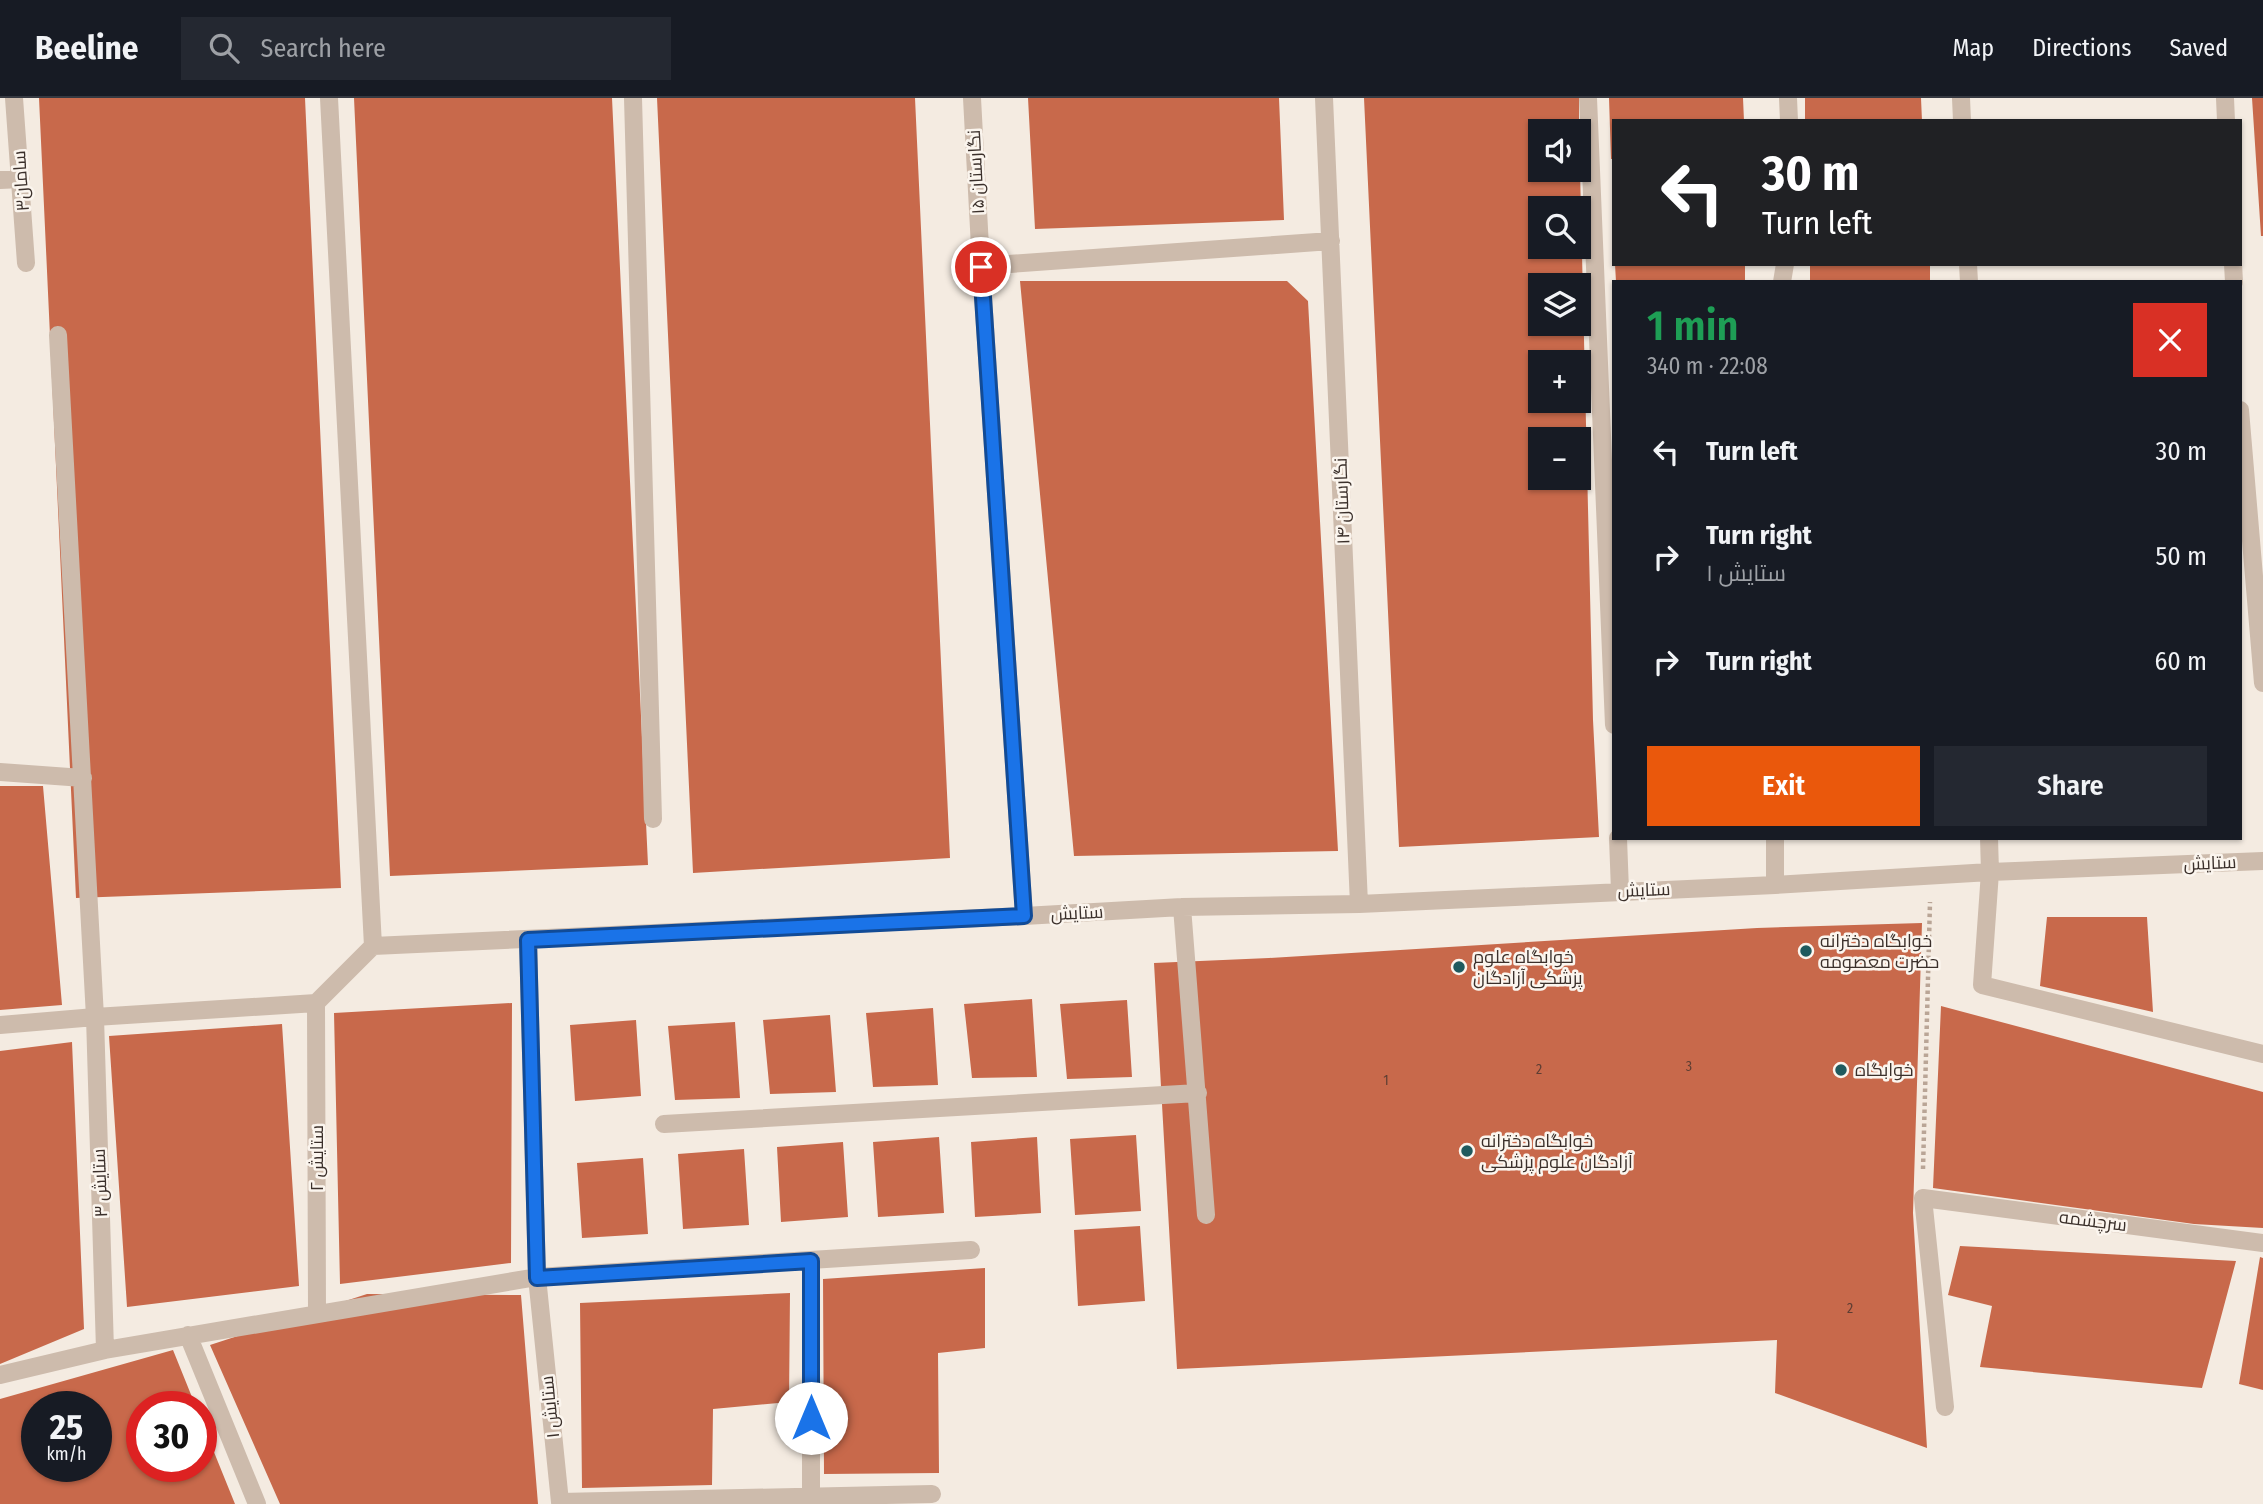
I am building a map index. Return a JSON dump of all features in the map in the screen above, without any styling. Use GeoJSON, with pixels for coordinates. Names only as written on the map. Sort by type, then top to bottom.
{"type":"FeatureCollection","features":[{"type":"Feature","properties":{"kind":"street","name":"سامان۳"},"geometry":{"type":"LineString","coordinates":[[14,98],[22,179],[26,263]]}},
{"type":"Feature","properties":{"kind":"street"},"geometry":{"type":"LineString","coordinates":[[0,1025],[316,1003],[373,946],[329,98]]}},
{"type":"Feature","properties":{"kind":"street"},"geometry":{"type":"LineString","coordinates":[[633,98],[653,818]]}},
{"type":"Feature","properties":{"kind":"street","name":"نگارستان ۱۵"},"geometry":{"type":"LineString","coordinates":[[972,98],[1024,916]]}},
{"type":"Feature","properties":{"kind":"street","name":"نگارستان ۱۴"},"geometry":{"type":"LineString","coordinates":[[1324,98],[1359,904]]}},
{"type":"Feature","properties":{"kind":"street"},"geometry":{"type":"LineString","coordinates":[[1588,98],[1612,677]]}},
{"type":"Feature","properties":{"kind":"street"},"geometry":{"type":"LineString","coordinates":[[1788,98],[1790,119]]}},
{"type":"Feature","properties":{"kind":"street"},"geometry":{"type":"LineString","coordinates":[[1961,98],[1962,119]]}},
{"type":"Feature","properties":{"kind":"street"},"geometry":{"type":"LineString","coordinates":[[2225,98],[2226,119]]}},
{"type":"Feature","properties":{"kind":"street"},"geometry":{"type":"LineString","coordinates":[[0,180],[22,179]]}},
{"type":"Feature","properties":{"kind":"street"},"geometry":{"type":"LineString","coordinates":[[981,267],[1331,241]]}},
{"type":"Feature","properties":{"kind":"street","name":"ستایش ۳"},"geometry":{"type":"LineString","coordinates":[[58,335],[83,778],[105,1350]]}},
{"type":"Feature","properties":{"kind":"street"},"geometry":{"type":"LineString","coordinates":[[2242,434],[2263,683]]}},
{"type":"Feature","properties":{"kind":"street"},"geometry":{"type":"LineString","coordinates":[[0,772],[83,778]]}},
{"type":"Feature","properties":{"kind":"street"},"geometry":{"type":"LineString","coordinates":[[1618,840],[1620,891]]}},
{"type":"Feature","properties":{"kind":"street"},"geometry":{"type":"LineString","coordinates":[[1775,840],[1775,885]]}},
{"type":"Feature","properties":{"kind":"street"},"geometry":{"type":"LineString","coordinates":[[1989,840],[1990,872],[1982,985],[2263,1054]]}},
{"type":"Feature","properties":{"kind":"street","name":"ستایش"},"geometry":{"type":"LineString","coordinates":[[373,946],[1182,907],[1359,904],[2263,861]]}},
{"type":"Feature","properties":{"kind":"street"},"geometry":{"type":"LineString","coordinates":[[1182,907],[1206,1215]]}},
{"type":"Feature","properties":{"kind":"street","name":"ستایش ۱"},"geometry":{"type":"LineString","coordinates":[[528,940],[537,1278],[560,1503],[932,1494]]}},
{"type":"Feature","properties":{"kind":"street","name":"ستایش ۲"},"geometry":{"type":"LineString","coordinates":[[316,1003],[317,1313]]}},
{"type":"Feature","properties":{"kind":"street"},"geometry":{"type":"LineString","coordinates":[[664,1124],[1198,1093]]}},
{"type":"Feature","properties":{"kind":"street"},"geometry":{"type":"LineString","coordinates":[[1923,1198],[1945,1407]]}},
{"type":"Feature","properties":{"kind":"street","name":"سرچشمه"},"geometry":{"type":"LineString","coordinates":[[1923,1198],[2263,1243]]}},
{"type":"Feature","properties":{"kind":"street"},"geometry":{"type":"LineString","coordinates":[[0,1375],[105,1350],[188,1335],[537,1278],[971,1250]]}},
{"type":"Feature","properties":{"kind":"street"},"geometry":{"type":"LineString","coordinates":[[811,1261],[811,1496]]}},
{"type":"Feature","properties":{"kind":"street"},"geometry":{"type":"LineString","coordinates":[[188,1335],[257,1504]]}},
{"type":"Feature","properties":{"kind":"path"},"geometry":{"type":"LineString","coordinates":[[1923,1198],[1931,876]]}},
{"type":"Feature","properties":{"kind":"building"},"geometry":{"type":"Polygon","coordinates":[[[39,98],[305,98],[341,888],[76,898],[39,98]]]}},
{"type":"Feature","properties":{"kind":"building"},"geometry":{"type":"Polygon","coordinates":[[[354,98],[612,98],[648,865],[390,876],[354,98]]]}},
{"type":"Feature","properties":{"kind":"building"},"geometry":{"type":"Polygon","coordinates":[[[657,98],[915,98],[950,858],[693,873],[657,98]]]}},
{"type":"Feature","properties":{"kind":"building"},"geometry":{"type":"Polygon","coordinates":[[[1028,98],[1279,98],[1284,220],[1035,229],[1028,98]]]}},
{"type":"Feature","properties":{"kind":"building"},"geometry":{"type":"Polygon","coordinates":[[[1364,98],[1579,98],[1579,119],[1528,119],[1528,182],[1580,182],[1581,196],[1528,196],[1528,259],[1582,259],[1582,273],[1528,273],[1528,336],[1584,336],[1584,350],[1528,350],[1528,413],[1586,413],[1586,427],[1528,427],[1528,490],[1588,490],[1593,720],[1599,837],[1399,847],[1364,98]]]}},
{"type":"Feature","properties":{"kind":"building"},"geometry":{"type":"Polygon","coordinates":[[[1609,98],[1743,98],[1744,119],[1612,119],[1611,159],[1609,98]]]}},
{"type":"Feature","properties":{"kind":"building"},"geometry":{"type":"Polygon","coordinates":[[[1805,98],[1921,98],[1922,119],[1805,119],[1805,98]]]}},
{"type":"Feature","properties":{"kind":"building"},"geometry":{"type":"Polygon","coordinates":[[[2252,98],[2263,98],[2263,236],[2261,236],[2252,98]]]}},
{"type":"Feature","properties":{"kind":"building"},"geometry":{"type":"Polygon","coordinates":[[[1615,266],[1745,266],[1745,280],[1616,280],[1615,266]]]}},
{"type":"Feature","properties":{"kind":"building"},"geometry":{"type":"Polygon","coordinates":[[[1810,266],[1930,266],[1930,280],[1810,280],[1810,266]]]}},
{"type":"Feature","properties":{"kind":"building"},"geometry":{"type":"Polygon","coordinates":[[[1020,281],[1287,281],[1308,301],[1338,851],[1074,856],[1020,281]]]}},
{"type":"Feature","properties":{"kind":"building"},"geometry":{"type":"Polygon","coordinates":[[[0,786],[43,786],[62,1005],[0,1010],[0,786]]]}},
{"type":"Feature","properties":{"kind":"building"},"geometry":{"type":"Polygon","coordinates":[[[2047,917],[2147,917],[2153,1012],[2040,986],[2047,917]]]}},
{"type":"Feature","properties":{"kind":"building","name":"خوابگاه دخترانه آزادگان علوم پزشکی"},"geometry":{"type":"Polygon","coordinates":[[[1922,923],[1913,1213],[1927,1448],[1775,1393],[1777,1340],[1177,1369],[1154,963],[1757,928],[1922,923]]]}},
{"type":"Feature","properties":{"kind":"building"},"geometry":{"type":"Polygon","coordinates":[[[1032,999],[1037,1077],[972,1078],[964,1004],[1032,999]]]}},
{"type":"Feature","properties":{"kind":"building"},"geometry":{"type":"Polygon","coordinates":[[[1127,1000],[1132,1077],[1067,1079],[1060,1004],[1127,1000]]]}},
{"type":"Feature","properties":{"kind":"building"},"geometry":{"type":"Polygon","coordinates":[[[512,1003],[511,1263],[340,1284],[334,1013],[512,1003]]]}},
{"type":"Feature","properties":{"kind":"building"},"geometry":{"type":"Polygon","coordinates":[[[1941,1006],[2263,1092],[2263,1228],[2194,1224],[1933,1188],[1941,1006]]]}},
{"type":"Feature","properties":{"kind":"building"},"geometry":{"type":"Polygon","coordinates":[[[933,1008],[938,1085],[873,1087],[866,1013],[933,1008]]]}},
{"type":"Feature","properties":{"kind":"building"},"geometry":{"type":"Polygon","coordinates":[[[830,1015],[836,1092],[770,1094],[763,1020],[830,1015]]]}},
{"type":"Feature","properties":{"kind":"building"},"geometry":{"type":"Polygon","coordinates":[[[636,1020],[641,1096],[575,1101],[570,1025],[636,1020]]]}},
{"type":"Feature","properties":{"kind":"building"},"geometry":{"type":"Polygon","coordinates":[[[735,1022],[740,1098],[675,1100],[668,1026],[735,1022]]]}},
{"type":"Feature","properties":{"kind":"building"},"geometry":{"type":"Polygon","coordinates":[[[282,1024],[299,1286],[127,1307],[109,1036],[282,1024]]]}},
{"type":"Feature","properties":{"kind":"building"},"geometry":{"type":"Polygon","coordinates":[[[72,1042],[84,1329],[0,1364],[0,1051],[72,1042]]]}},
{"type":"Feature","properties":{"kind":"building"},"geometry":{"type":"Polygon","coordinates":[[[1136,1135],[1141,1211],[1075,1215],[1070,1139],[1136,1135]]]}},
{"type":"Feature","properties":{"kind":"building"},"geometry":{"type":"Polygon","coordinates":[[[939,1137],[944,1213],[878,1217],[873,1142],[939,1137]]]}},
{"type":"Feature","properties":{"kind":"building"},"geometry":{"type":"Polygon","coordinates":[[[1037,1137],[1041,1213],[975,1217],[971,1142],[1037,1137]]]}},
{"type":"Feature","properties":{"kind":"building"},"geometry":{"type":"Polygon","coordinates":[[[843,1142],[848,1217],[781,1222],[777,1147],[843,1142]]]}},
{"type":"Feature","properties":{"kind":"building"},"geometry":{"type":"Polygon","coordinates":[[[744,1149],[749,1225],[683,1229],[678,1154],[744,1149]]]}},
{"type":"Feature","properties":{"kind":"building"},"geometry":{"type":"Polygon","coordinates":[[[643,1158],[648,1234],[582,1238],[577,1163],[643,1158]]]}},
{"type":"Feature","properties":{"kind":"building"},"geometry":{"type":"Polygon","coordinates":[[[1140,1226],[1145,1301],[1078,1306],[1074,1230],[1140,1226]]]}},
{"type":"Feature","properties":{"kind":"building"},"geometry":{"type":"Polygon","coordinates":[[[1960,1246],[2236,1261],[2202,1388],[1980,1367],[1992,1306],[1948,1295],[1960,1246]]]}},
{"type":"Feature","properties":{"kind":"building"},"geometry":{"type":"Polygon","coordinates":[[[2260,1257],[2263,1258],[2263,1390],[2239,1384],[2260,1257]]]}},
{"type":"Feature","properties":{"kind":"building"},"geometry":{"type":"Polygon","coordinates":[[[985,1268],[985,1348],[938,1353],[939,1473],[824,1474],[823,1279],[985,1268]]]}},
{"type":"Feature","properties":{"kind":"building"},"geometry":{"type":"Polygon","coordinates":[[[790,1293],[789,1402],[713,1409],[712,1485],[582,1488],[580,1303],[790,1293]]]}},
{"type":"Feature","properties":{"kind":"building"},"geometry":{"type":"Polygon","coordinates":[[[367,1294],[521,1295],[538,1504],[280,1504],[210,1345],[367,1294]]]}},
{"type":"Feature","properties":{"kind":"building"},"geometry":{"type":"Polygon","coordinates":[[[173,1350],[190,1391],[126,1391],[126,1482],[217,1482],[217,1460],[235,1504],[0,1504],[0,1399],[21,1393],[21,1482],[112,1482],[112,1391],[28,1391],[173,1350]]]}},
{"type":"Feature","properties":{"kind":"place","name":"خوابگاه دخترانه حضرت معصومه"},"geometry":{"type":"Point","coordinates":[1806,951]}},
{"type":"Feature","properties":{"kind":"place","name":"خوابگاه علوم پزشکی آزادگان"},"geometry":{"type":"Point","coordinates":[1459,967]}},
{"type":"Feature","properties":{"kind":"place","name":"خوابگاه"},"geometry":{"type":"Point","coordinates":[1841,1070]}},
{"type":"Feature","properties":{"kind":"place","name":"خوابگاه دخترانه آزادگان علوم پزشکی"},"geometry":{"type":"Point","coordinates":[1467,1151]}},
{"type":"Feature","properties":{"kind":"route"},"geometry":{"type":"LineString","coordinates":[[811,1418],[811,1261],[537,1278],[528,940],[1024,916],[981,267]]}}]}
